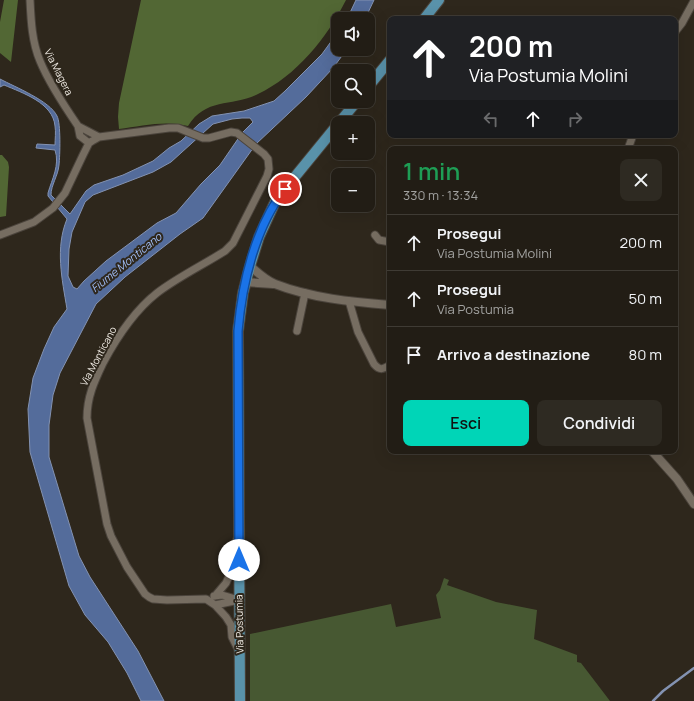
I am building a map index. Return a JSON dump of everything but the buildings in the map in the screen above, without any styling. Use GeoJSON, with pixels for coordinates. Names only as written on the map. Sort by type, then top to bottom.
{"type":"FeatureCollection","features":[{"type":"Feature","properties":{"kind":"main road"},"geometry":{"type":"LineString","coordinates":[[426,16],[439,0]]}},
{"type":"Feature","properties":{"kind":"main road"},"geometry":{"type":"LineString","coordinates":[[375,78],[387,64]]}},
{"type":"Feature","properties":{"kind":"main road"},"geometry":{"type":"LineString","coordinates":[[345,116],[351,108]]}},
{"type":"Feature","properties":{"kind":"main road"},"geometry":{"type":"LineString","coordinates":[[247,274],[259,237],[276,200],[331,133]]}},
{"type":"Feature","properties":{"kind":"main road","name":"Via Postumia"},"geometry":{"type":"LineString","coordinates":[[240,701],[238,331],[247,274]]}},
{"type":"Feature","properties":{"kind":"street","name":"Via Magera"},"geometry":{"type":"LineString","coordinates":[[30,0],[31,23],[40,62],[78,126],[82,155]]}},
{"type":"Feature","properties":{"kind":"street"},"geometry":{"type":"LineString","coordinates":[[678,28],[694,1]]}},
{"type":"Feature","properties":{"kind":"street"},"geometry":{"type":"LineString","coordinates":[[78,126],[99,137]]}},
{"type":"Feature","properties":{"kind":"street","name":"Via Monticano"},"geometry":{"type":"LineString","coordinates":[[99,137],[162,128],[178,128],[203,138],[209,138],[231,132],[237,133],[264,154],[269,163],[267,176],[233,243],[225,251],[158,293],[138,311],[125,327],[113,346],[98,375],[88,400],[87,418],[107,524],[111,536],[127,567],[144,594],[153,599],[206,600],[215,605]]}},
{"type":"Feature","properties":{"kind":"street"},"geometry":{"type":"LineString","coordinates":[[80,136],[89,143]]}},
{"type":"Feature","properties":{"kind":"street"},"geometry":{"type":"LineString","coordinates":[[0,235],[34,222],[53,208],[65,193],[89,143],[99,137]]}},
{"type":"Feature","properties":{"kind":"street"},"geometry":{"type":"LineString","coordinates":[[376,235],[379,240],[387,241]]}},
{"type":"Feature","properties":{"kind":"street"},"geometry":{"type":"LineString","coordinates":[[247,274],[305,293],[349,301],[387,305]]}},
{"type":"Feature","properties":{"kind":"street"},"geometry":{"type":"LineString","coordinates":[[247,274],[274,284]]}},
{"type":"Feature","properties":{"kind":"street"},"geometry":{"type":"LineString","coordinates":[[297,332],[305,293]]}},
{"type":"Feature","properties":{"kind":"street"},"geometry":{"type":"LineString","coordinates":[[349,301],[358,332],[374,364],[378,369],[383,369],[387,367]]}},
{"type":"Feature","properties":{"kind":"street"},"geometry":{"type":"LineString","coordinates":[[655,454],[677,479],[694,504]]}},
{"type":"Feature","properties":{"kind":"street"},"geometry":{"type":"LineString","coordinates":[[215,596],[226,583],[231,572],[232,555],[239,533]]}},
{"type":"Feature","properties":{"kind":"street"},"geometry":{"type":"LineString","coordinates":[[206,600],[222,595],[239,600]]}},
{"type":"Feature","properties":{"kind":"street"},"geometry":{"type":"LineString","coordinates":[[215,605],[239,600]]}},
{"type":"Feature","properties":{"kind":"street"},"geometry":{"type":"LineString","coordinates":[[215,605],[231,625],[232,637],[240,652]]}},
{"type":"Feature","properties":{"kind":"green space"},"geometry":{"type":"Polygon","coordinates":[[[4,0],[18,0],[11,62],[0,53],[0,22],[4,0]]]}},
{"type":"Feature","properties":{"kind":"green space"},"geometry":{"type":"Polygon","coordinates":[[[141,0],[346,0],[339,12],[331,12],[331,26],[320,42],[298,66],[285,77],[258,94],[248,98],[220,104],[203,111],[195,117],[188,126],[180,124],[162,124],[119,129],[119,103],[141,0]]]}},
{"type":"Feature","properties":{"kind":"green space"},"geometry":{"type":"Polygon","coordinates":[[[0,155],[2,155],[8,162],[9,167],[6,216],[0,217],[0,155]]]}},
{"type":"Feature","properties":{"kind":"green space"},"geometry":{"type":"Polygon","coordinates":[[[444,578],[449,580],[447,585],[496,602],[537,610],[534,639],[577,655],[577,662],[581,663],[610,701],[250,701],[250,634],[391,604],[396,627],[441,618],[436,595],[440,590],[444,578]]]}},
{"type":"Feature","properties":{"kind":"water"},"geometry":{"type":"Polygon","coordinates":[[[356,0],[374,0],[368,12],[350,12],[356,0]]]}},
{"type":"Feature","properties":{"kind":"water","name":"Fiume Monticano"},"geometry":{"type":"Polygon","coordinates":[[[331,42],[331,56],[342,56],[336,64],[331,64],[331,70],[306,97],[256,144],[203,218],[125,277],[96,304],[60,373],[53,395],[49,425],[49,457],[79,556],[90,577],[138,651],[164,701],[141,701],[127,673],[108,642],[85,615],[69,586],[30,452],[28,409],[33,378],[54,327],[67,309],[60,252],[63,230],[67,219],[48,196],[57,161],[55,150],[36,148],[37,144],[55,145],[55,128],[53,118],[43,105],[28,95],[4,85],[0,87],[0,79],[40,100],[53,110],[57,116],[60,132],[59,161],[51,195],[70,214],[86,191],[94,185],[123,175],[153,161],[169,148],[181,141],[199,124],[212,116],[244,111],[274,101],[322,54],[331,42]],[[242,118],[213,124],[171,162],[153,172],[93,195],[85,202],[72,232],[69,249],[68,276],[73,287],[77,289],[106,261],[157,223],[176,213],[220,165],[242,133],[253,122],[250,118],[242,118]]]}},
{"type":"Feature","properties":{"kind":"waterway"},"geometry":{"type":"LineString","coordinates":[[653,701],[663,691],[694,668]]}},
{"type":"Feature","properties":{"kind":"route"},"geometry":{"type":"LineString","coordinates":[[239,560],[238,331],[240,312],[245,282],[259,237],[276,200],[285,189]]}}]}
